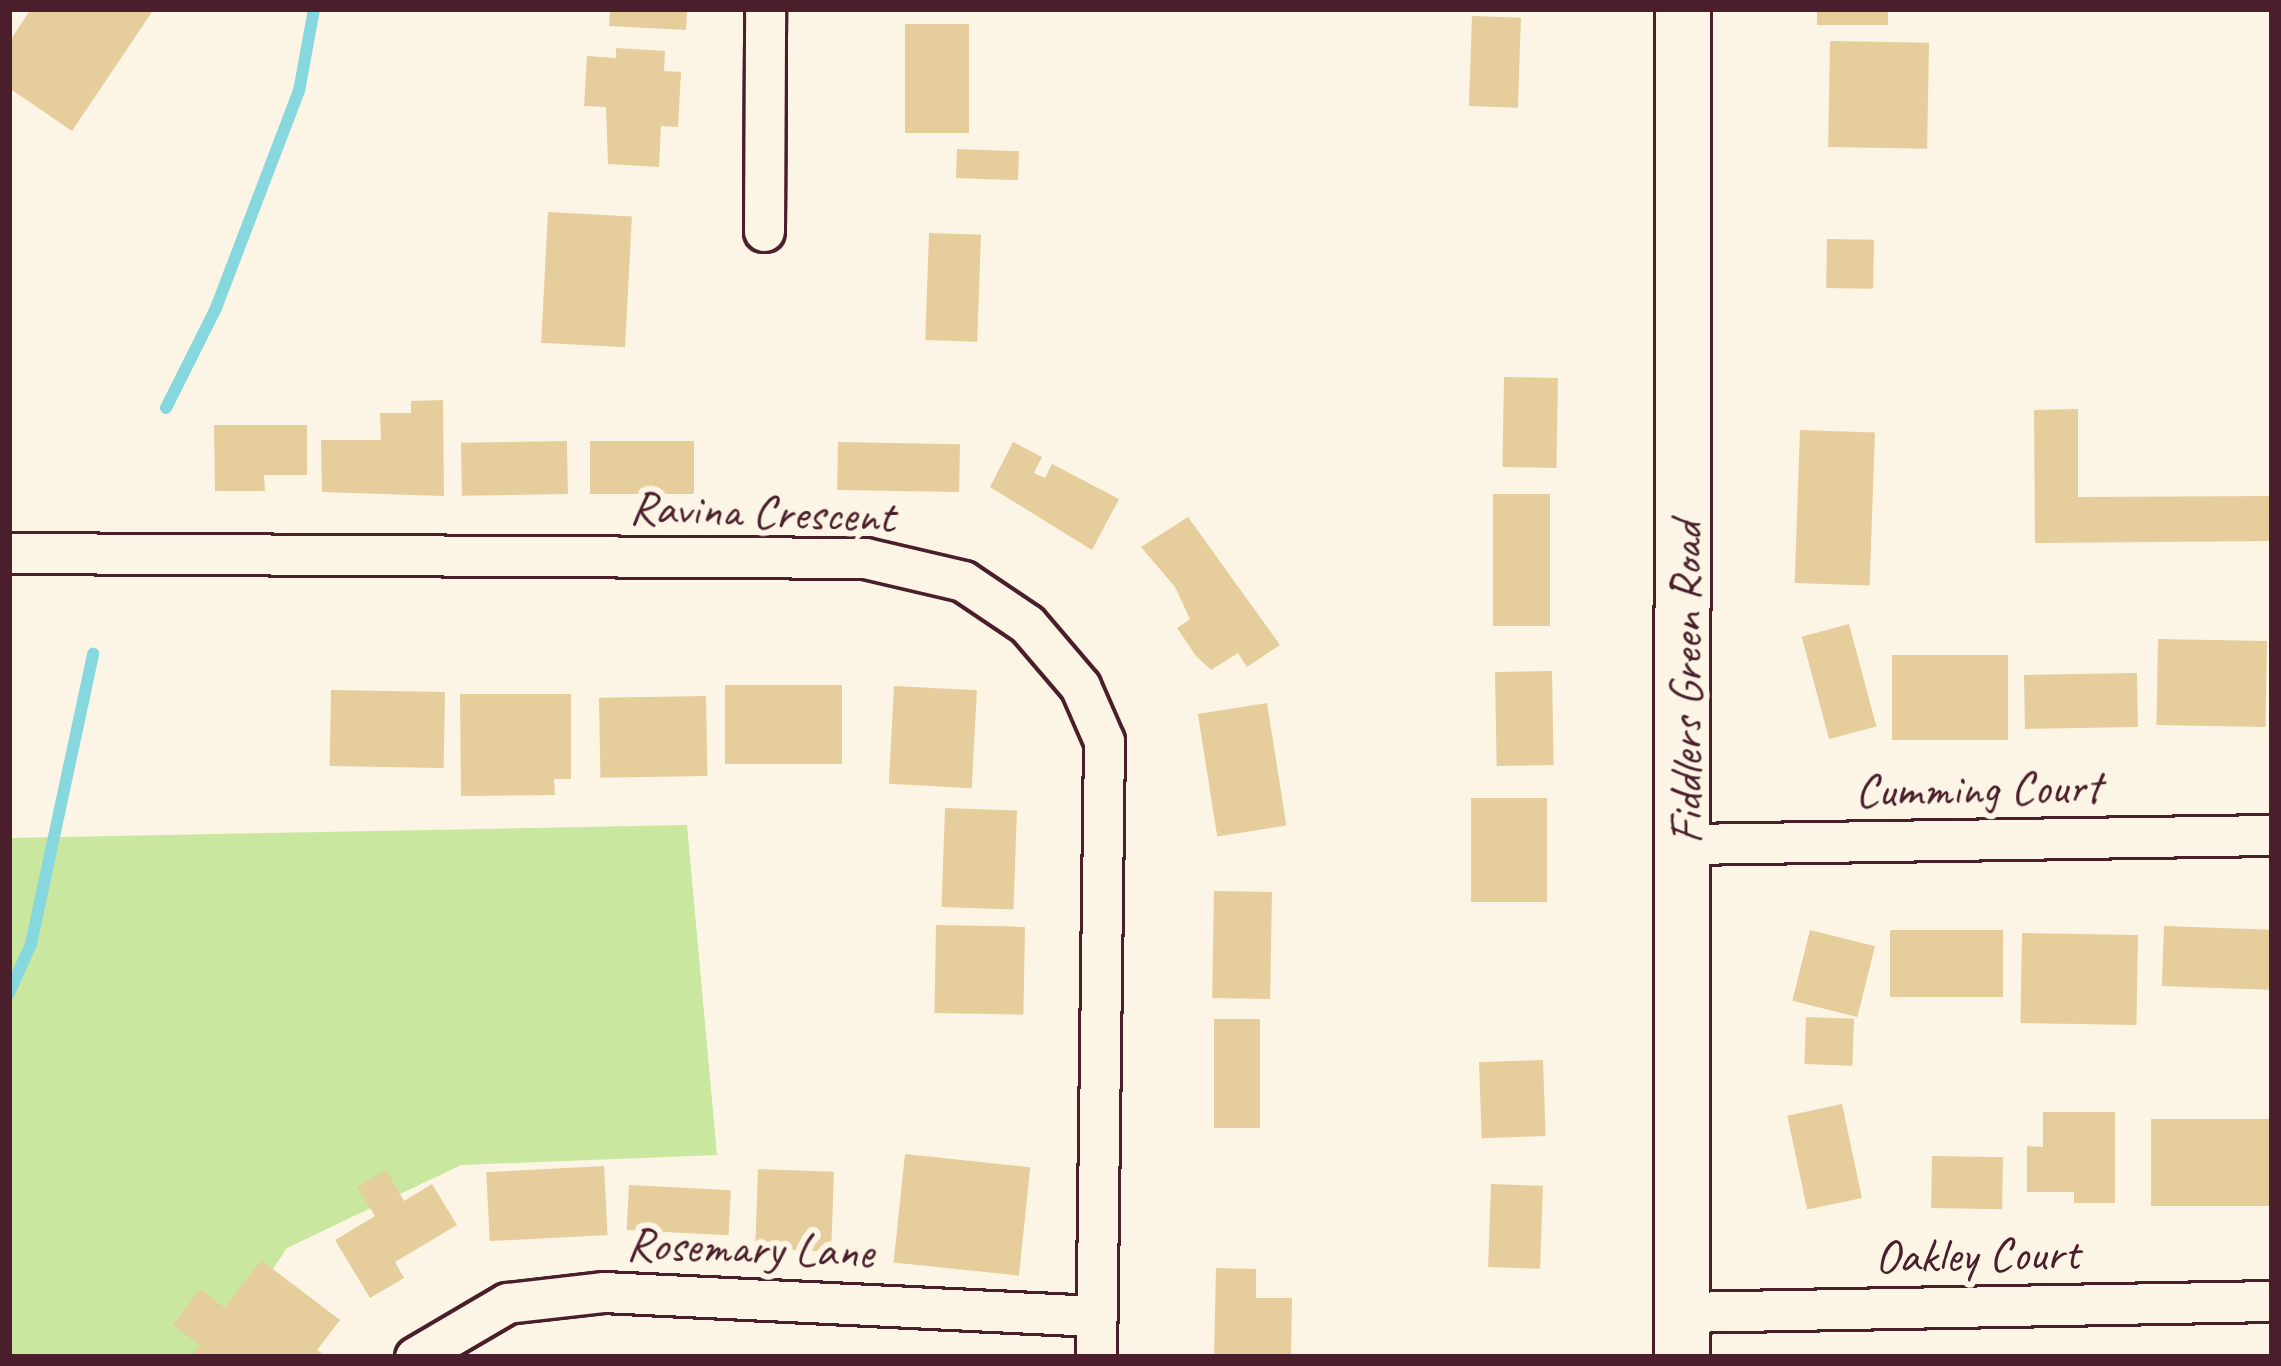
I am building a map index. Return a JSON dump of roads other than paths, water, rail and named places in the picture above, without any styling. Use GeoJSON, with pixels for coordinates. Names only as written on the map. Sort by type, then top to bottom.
{"type":"FeatureCollection","features":[{"type":"Feature","properties":{"kind":"main road","name":"Fiddlers Green Road"},"geometry":{"type":"LineString","coordinates":[[1683,1334],[1684,9]]}},
{"type":"Feature","properties":{"kind":"street"},"geometry":{"type":"LineString","coordinates":[[764,231],[765,9]]}},
{"type":"Feature","properties":{"kind":"street","name":"Ravina Crescent"},"geometry":{"type":"LineString","coordinates":[[9,553],[865,558],[963,581],[1028,625],[1080,686],[1104,741],[1096,1357]]}},
{"type":"Feature","properties":{"kind":"street","name":"Cumming Court"},"geometry":{"type":"LineString","coordinates":[[1686,844],[2272,835]]}},
{"type":"Feature","properties":{"kind":"street","name":"Rosemary Lane"},"geometry":{"type":"LineString","coordinates":[[415,1357],[507,1303],[604,1292],[1095,1316]]}},
{"type":"Feature","properties":{"kind":"street","name":"Oakley Court"},"geometry":{"type":"LineString","coordinates":[[1683,1334],[2272,1300]]}},
{"type":"Feature","properties":{"kind":"waterway"},"geometry":{"type":"LineString","coordinates":[[166,408],[216,308],[299,91],[314,9]]}},
{"type":"Feature","properties":{"kind":"waterway"},"geometry":{"type":"LineString","coordinates":[[9,993],[31,944],[93,654]]}}]}
